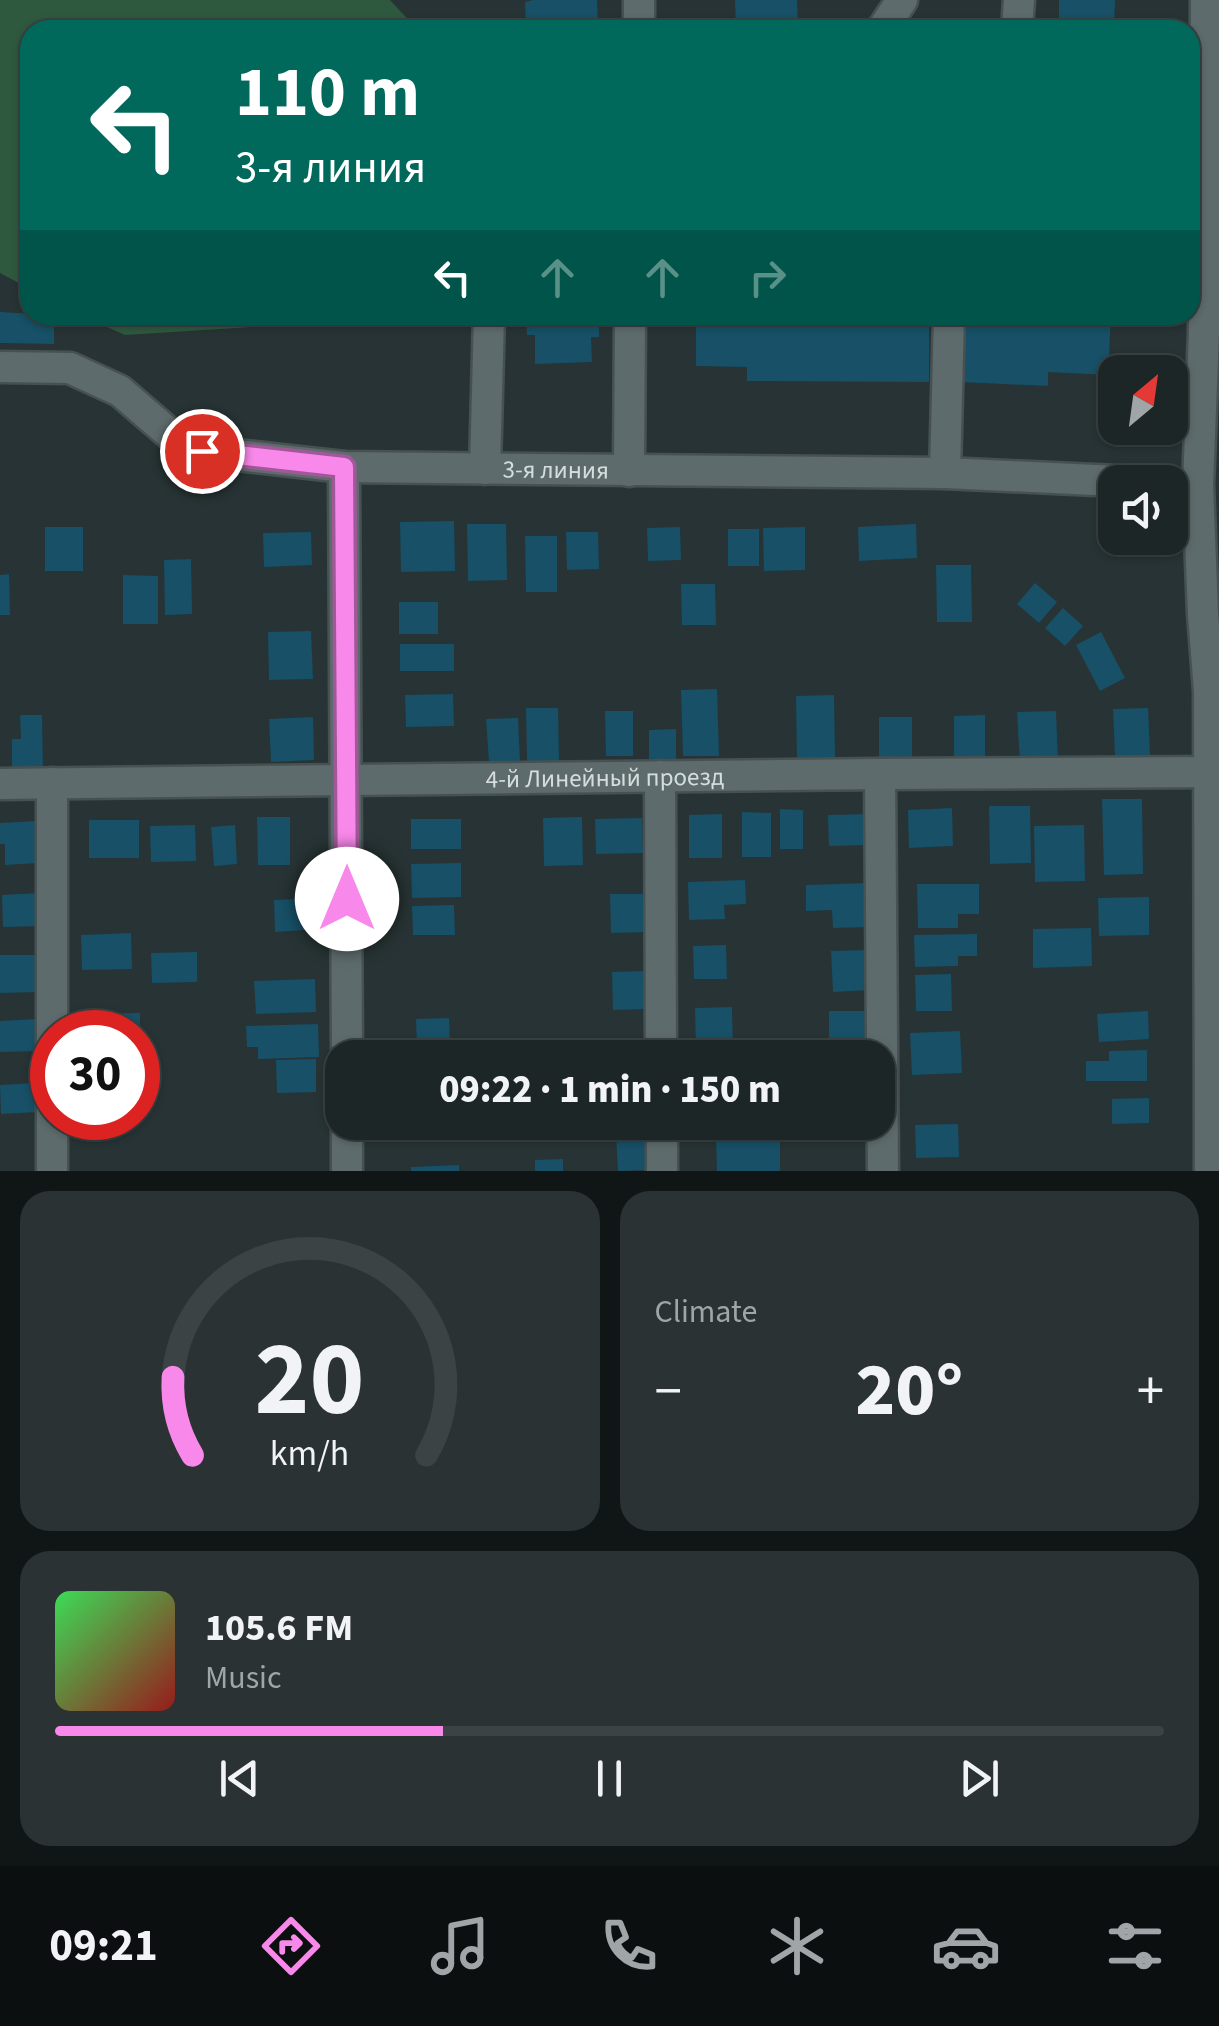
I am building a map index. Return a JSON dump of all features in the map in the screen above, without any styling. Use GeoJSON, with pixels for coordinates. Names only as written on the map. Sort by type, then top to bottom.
{"type":"FeatureCollection","features":[{"type":"Feature","properties":{"kind":"street"},"geometry":{"type":"LineString","coordinates":[[1200,47],[1206,0]]}},
{"type":"Feature","properties":{"kind":"street"},"geometry":{"type":"LineString","coordinates":[[1188,465],[1212,332],[1200,101]]}},
{"type":"Feature","properties":{"kind":"street"},"geometry":{"type":"LineString","coordinates":[[485,469],[489,325]]}},
{"type":"Feature","properties":{"kind":"street"},"geometry":{"type":"LineString","coordinates":[[629,470],[630,325]]}},
{"type":"Feature","properties":{"kind":"street"},"geometry":{"type":"LineString","coordinates":[[945,473],[949,325]]}},
{"type":"Feature","properties":{"kind":"street","name":"3-я линия"},"geometry":{"type":"LineString","coordinates":[[0,367],[70,368],[120,391],[170,434],[202,451],[344,467],[945,473],[1098,480]]}},
{"type":"Feature","properties":{"kind":"street"},"geometry":{"type":"LineString","coordinates":[[344,467],[347,1040]]}},
{"type":"Feature","properties":{"kind":"street"},"geometry":{"type":"LineString","coordinates":[[1188,514],[1214,694],[1209,772],[1214,890],[1210,1171]]}},
{"type":"Feature","properties":{"kind":"street","name":"4-й Линейный проезд"},"geometry":{"type":"LineString","coordinates":[[0,784],[1209,772]]}},
{"type":"Feature","properties":{"kind":"street"},"geometry":{"type":"LineString","coordinates":[[880,774],[883,1171]]}},
{"type":"Feature","properties":{"kind":"street"},"geometry":{"type":"LineString","coordinates":[[660,776],[661,1040]]}},
{"type":"Feature","properties":{"kind":"street"},"geometry":{"type":"LineString","coordinates":[[52,783],[52,1171]]}},
{"type":"Feature","properties":{"kind":"street"},"geometry":{"type":"LineString","coordinates":[[347,1140],[347,1171]]}},
{"type":"Feature","properties":{"kind":"street"},"geometry":{"type":"LineString","coordinates":[[662,1140],[662,1171]]}},
{"type":"Feature","properties":{"kind":"green space"},"geometry":{"type":"Polygon","coordinates":[[[0,0],[390,0],[409,20],[20,20],[20,284],[0,273],[0,0]]]}},
{"type":"Feature","properties":{"kind":"green space"},"geometry":{"type":"Polygon","coordinates":[[[102,325],[282,325],[125,335],[102,325]]]}},
{"type":"Feature","properties":{"kind":"building"},"geometry":{"type":"Polygon","coordinates":[[[597,0],[598,20],[526,20],[525,2],[597,0]]]}},
{"type":"Feature","properties":{"kind":"building"},"geometry":{"type":"Polygon","coordinates":[[[735,0],[797,0],[798,20],[736,20],[735,0]]]}},
{"type":"Feature","properties":{"kind":"building"},"geometry":{"type":"Polygon","coordinates":[[[1059,0],[1115,0],[1114,20],[1059,20],[1059,0]]]}},
{"type":"Feature","properties":{"kind":"building"},"geometry":{"type":"Polygon","coordinates":[[[0,312],[20,313],[20,325],[54,325],[54,344],[0,343],[0,312]]]}},
{"type":"Feature","properties":{"kind":"building"},"geometry":{"type":"Polygon","coordinates":[[[526,325],[599,325],[599,337],[591,337],[592,362],[535,364],[535,335],[527,335],[526,325]]]}},
{"type":"Feature","properties":{"kind":"building"},"geometry":{"type":"Polygon","coordinates":[[[696,325],[929,325],[929,382],[747,381],[747,367],[696,366],[696,325]]]}},
{"type":"Feature","properties":{"kind":"building"},"geometry":{"type":"Polygon","coordinates":[[[963,325],[1110,325],[1109,355],[1098,355],[1098,374],[1048,372],[1048,386],[960,382],[963,325]]]}},
{"type":"Feature","properties":{"kind":"building"},"geometry":{"type":"Polygon","coordinates":[[[454,521],[455,571],[401,572],[400,522],[454,521]]]}},
{"type":"Feature","properties":{"kind":"building"},"geometry":{"type":"Polygon","coordinates":[[[467,524],[506,524],[507,580],[468,581],[467,524]]]}},
{"type":"Feature","properties":{"kind":"building"},"geometry":{"type":"Polygon","coordinates":[[[916,524],[917,558],[859,561],[858,527],[916,524]]]}},
{"type":"Feature","properties":{"kind":"building"},"geometry":{"type":"Polygon","coordinates":[[[45,527],[83,527],[83,571],[45,571],[45,527]]]}},
{"type":"Feature","properties":{"kind":"building"},"geometry":{"type":"Polygon","coordinates":[[[680,527],[681,560],[648,561],[647,528],[680,527]]]}},
{"type":"Feature","properties":{"kind":"building"},"geometry":{"type":"Polygon","coordinates":[[[805,527],[805,570],[764,571],[763,528],[805,527]]]}},
{"type":"Feature","properties":{"kind":"building"},"geometry":{"type":"Polygon","coordinates":[[[728,529],[759,529],[759,566],[728,566],[728,529]]]}},
{"type":"Feature","properties":{"kind":"building"},"geometry":{"type":"Polygon","coordinates":[[[311,532],[312,565],[264,567],[263,533],[311,532]]]}},
{"type":"Feature","properties":{"kind":"building"},"geometry":{"type":"Polygon","coordinates":[[[566,532],[598,532],[599,569],[567,570],[566,532]]]}},
{"type":"Feature","properties":{"kind":"building"},"geometry":{"type":"Polygon","coordinates":[[[525,536],[557,536],[557,592],[526,592],[525,536]]]}},
{"type":"Feature","properties":{"kind":"building"},"geometry":{"type":"Polygon","coordinates":[[[191,559],[192,614],[165,615],[164,560],[191,559]]]}},
{"type":"Feature","properties":{"kind":"building"},"geometry":{"type":"Polygon","coordinates":[[[936,565],[971,565],[972,622],[937,622],[936,565]]]}},
{"type":"Feature","properties":{"kind":"building"},"geometry":{"type":"Polygon","coordinates":[[[9,574],[10,615],[0,615],[0,575],[9,574]]]}},
{"type":"Feature","properties":{"kind":"building"},"geometry":{"type":"Polygon","coordinates":[[[123,575],[158,576],[158,624],[123,624],[123,575]]]}},
{"type":"Feature","properties":{"kind":"building"},"geometry":{"type":"Polygon","coordinates":[[[1035,583],[1057,602],[1039,623],[1017,604],[1035,583]]]}},
{"type":"Feature","properties":{"kind":"building"},"geometry":{"type":"Polygon","coordinates":[[[681,584],[715,584],[716,625],[682,625],[681,584]]]}},
{"type":"Feature","properties":{"kind":"building"},"geometry":{"type":"Polygon","coordinates":[[[399,602],[438,602],[438,634],[399,634],[399,602]]]}},
{"type":"Feature","properties":{"kind":"building"},"geometry":{"type":"Polygon","coordinates":[[[1063,608],[1083,626],[1065,646],[1045,628],[1063,608]]]}},
{"type":"Feature","properties":{"kind":"building"},"geometry":{"type":"Polygon","coordinates":[[[311,631],[313,679],[269,680],[268,632],[311,631]]]}},
{"type":"Feature","properties":{"kind":"building"},"geometry":{"type":"Polygon","coordinates":[[[1101,632],[1125,678],[1100,691],[1076,645],[1101,632]]]}},
{"type":"Feature","properties":{"kind":"building"},"geometry":{"type":"Polygon","coordinates":[[[400,644],[454,644],[454,671],[400,671],[400,644]]]}},
{"type":"Feature","properties":{"kind":"building"},"geometry":{"type":"Polygon","coordinates":[[[717,689],[719,756],[683,756],[681,690],[717,689]]]}},
{"type":"Feature","properties":{"kind":"building"},"geometry":{"type":"Polygon","coordinates":[[[453,694],[454,726],[406,727],[405,695],[453,694]]]}},
{"type":"Feature","properties":{"kind":"building"},"geometry":{"type":"Polygon","coordinates":[[[834,695],[835,760],[797,760],[796,696],[834,695]]]}},
{"type":"Feature","properties":{"kind":"building"},"geometry":{"type":"Polygon","coordinates":[[[526,708],[558,708],[559,761],[527,762],[526,708]]]}},
{"type":"Feature","properties":{"kind":"building"},"geometry":{"type":"Polygon","coordinates":[[[1148,708],[1150,755],[1115,756],[1113,709],[1148,708]]]}},
{"type":"Feature","properties":{"kind":"building"},"geometry":{"type":"Polygon","coordinates":[[[605,711],[633,711],[633,756],[606,756],[605,711]]]}},
{"type":"Feature","properties":{"kind":"building"},"geometry":{"type":"Polygon","coordinates":[[[1056,711],[1058,763],[1020,764],[1017,712],[1056,711]]]}},
{"type":"Feature","properties":{"kind":"building"},"geometry":{"type":"Polygon","coordinates":[[[20,715],[42,715],[43,772],[12,773],[12,739],[21,739],[20,715]]]}},
{"type":"Feature","properties":{"kind":"building"},"geometry":{"type":"Polygon","coordinates":[[[985,715],[985,762],[954,762],[954,716],[985,715]]]}},
{"type":"Feature","properties":{"kind":"building"},"geometry":{"type":"Polygon","coordinates":[[[313,717],[314,760],[271,762],[269,719],[313,717]]]}},
{"type":"Feature","properties":{"kind":"building"},"geometry":{"type":"Polygon","coordinates":[[[879,717],[912,717],[912,763],[879,763],[879,717]]]}},
{"type":"Feature","properties":{"kind":"building"},"geometry":{"type":"Polygon","coordinates":[[[518,718],[520,762],[489,763],[486,719],[518,718]]]}},
{"type":"Feature","properties":{"kind":"building"},"geometry":{"type":"Polygon","coordinates":[[[676,729],[676,759],[649,759],[649,730],[676,729]]]}},
{"type":"Feature","properties":{"kind":"building"},"geometry":{"type":"Polygon","coordinates":[[[1102,799],[1142,799],[1143,874],[1104,875],[1102,799]]]}},
{"type":"Feature","properties":{"kind":"building"},"geometry":{"type":"Polygon","coordinates":[[[989,806],[1030,806],[1031,863],[990,864],[989,806]]]}},
{"type":"Feature","properties":{"kind":"building"},"geometry":{"type":"Polygon","coordinates":[[[952,808],[953,846],[909,848],[908,810],[952,808]]]}},
{"type":"Feature","properties":{"kind":"building"},"geometry":{"type":"Polygon","coordinates":[[[780,809],[803,810],[803,849],[780,849],[780,809]]]}},
{"type":"Feature","properties":{"kind":"building"},"geometry":{"type":"Polygon","coordinates":[[[742,812],[771,813],[771,857],[742,857],[742,812]]]}},
{"type":"Feature","properties":{"kind":"building"},"geometry":{"type":"Polygon","coordinates":[[[722,814],[722,858],[689,858],[689,815],[722,814]]]}},
{"type":"Feature","properties":{"kind":"building"},"geometry":{"type":"Polygon","coordinates":[[[868,814],[869,845],[829,846],[828,815],[868,814]]]}},
{"type":"Feature","properties":{"kind":"building"},"geometry":{"type":"Polygon","coordinates":[[[257,817],[290,817],[290,865],[258,865],[257,817]]]}},
{"type":"Feature","properties":{"kind":"building"},"geometry":{"type":"Polygon","coordinates":[[[582,817],[583,865],[544,866],[543,818],[582,817]]]}},
{"type":"Feature","properties":{"kind":"building"},"geometry":{"type":"Polygon","coordinates":[[[642,818],[643,853],[596,854],[595,819],[642,818]]]}},
{"type":"Feature","properties":{"kind":"building"},"geometry":{"type":"Polygon","coordinates":[[[411,819],[461,819],[461,849],[411,849],[411,819]]]}},
{"type":"Feature","properties":{"kind":"building"},"geometry":{"type":"Polygon","coordinates":[[[89,820],[139,820],[139,858],[89,858],[89,820]]]}},
{"type":"Feature","properties":{"kind":"building"},"geometry":{"type":"Polygon","coordinates":[[[37,821],[39,863],[5,865],[0,823],[37,821]]]}},
{"type":"Feature","properties":{"kind":"building"},"geometry":{"type":"Polygon","coordinates":[[[195,825],[196,861],[151,862],[150,826],[195,825]]]}},
{"type":"Feature","properties":{"kind":"building"},"geometry":{"type":"Polygon","coordinates":[[[235,825],[237,864],[214,866],[211,827],[235,825]]]}},
{"type":"Feature","properties":{"kind":"building"},"geometry":{"type":"Polygon","coordinates":[[[1084,825],[1085,881],[1035,882],[1034,826],[1084,825]]]}},
{"type":"Feature","properties":{"kind":"building"},"geometry":{"type":"Polygon","coordinates":[[[461,863],[461,897],[412,898],[411,864],[461,863]]]}},
{"type":"Feature","properties":{"kind":"building"},"geometry":{"type":"Polygon","coordinates":[[[745,880],[746,904],[724,905],[725,919],[689,920],[688,882],[745,880]]]}},
{"type":"Feature","properties":{"kind":"building"},"geometry":{"type":"Polygon","coordinates":[[[869,883],[870,927],[833,928],[832,910],[806,911],[806,885],[869,883]]]}},
{"type":"Feature","properties":{"kind":"building"},"geometry":{"type":"Polygon","coordinates":[[[917,884],[979,884],[979,914],[958,914],[958,928],[918,928],[917,884]]]}},
{"type":"Feature","properties":{"kind":"building"},"geometry":{"type":"Polygon","coordinates":[[[40,893],[41,926],[3,927],[2,895],[40,893]]]}},
{"type":"Feature","properties":{"kind":"building"},"geometry":{"type":"Polygon","coordinates":[[[610,894],[645,894],[645,932],[611,933],[610,894]]]}},
{"type":"Feature","properties":{"kind":"building"},"geometry":{"type":"Polygon","coordinates":[[[1149,897],[1149,935],[1099,936],[1098,898],[1149,897]]]}},
{"type":"Feature","properties":{"kind":"building"},"geometry":{"type":"Polygon","coordinates":[[[317,898],[319,929],[275,932],[274,900],[317,898]]]}},
{"type":"Feature","properties":{"kind":"building"},"geometry":{"type":"Polygon","coordinates":[[[454,905],[455,935],[413,935],[412,906],[454,905]]]}},
{"type":"Feature","properties":{"kind":"building"},"geometry":{"type":"Polygon","coordinates":[[[1091,928],[1092,966],[1033,968],[1033,929],[1091,928]]]}},
{"type":"Feature","properties":{"kind":"building"},"geometry":{"type":"Polygon","coordinates":[[[131,933],[132,969],[82,970],[81,935],[131,933]]]}},
{"type":"Feature","properties":{"kind":"building"},"geometry":{"type":"Polygon","coordinates":[[[977,934],[977,956],[958,956],[958,966],[915,967],[914,935],[977,934]]]}},
{"type":"Feature","properties":{"kind":"building"},"geometry":{"type":"Polygon","coordinates":[[[726,945],[727,979],[694,979],[693,946],[726,945]]]}},
{"type":"Feature","properties":{"kind":"building"},"geometry":{"type":"Polygon","coordinates":[[[870,950],[871,990],[833,992],[831,951],[870,950]]]}},
{"type":"Feature","properties":{"kind":"building"},"geometry":{"type":"Polygon","coordinates":[[[197,952],[197,982],[152,983],[151,953],[197,952]]]}},
{"type":"Feature","properties":{"kind":"building"},"geometry":{"type":"Polygon","coordinates":[[[0,955],[37,955],[38,992],[0,993],[0,955]]]}},
{"type":"Feature","properties":{"kind":"building"},"geometry":{"type":"Polygon","coordinates":[[[646,971],[647,1009],[613,1010],[612,972],[646,971]]]}},
{"type":"Feature","properties":{"kind":"building"},"geometry":{"type":"Polygon","coordinates":[[[951,974],[952,1011],[916,1011],[915,975],[951,974]]]}},
{"type":"Feature","properties":{"kind":"building"},"geometry":{"type":"Polygon","coordinates":[[[315,979],[316,1012],[256,1014],[254,981],[315,979]]]}},
{"type":"Feature","properties":{"kind":"building"},"geometry":{"type":"Polygon","coordinates":[[[732,1007],[733,1040],[696,1040],[695,1008],[732,1007]]]}},
{"type":"Feature","properties":{"kind":"building"},"geometry":{"type":"Polygon","coordinates":[[[829,1011],[871,1011],[871,1040],[829,1040],[829,1011]]]}},
{"type":"Feature","properties":{"kind":"building"},"geometry":{"type":"Polygon","coordinates":[[[1148,1011],[1149,1039],[1099,1042],[1097,1014],[1148,1011]]]}},
{"type":"Feature","properties":{"kind":"building"},"geometry":{"type":"Polygon","coordinates":[[[449,1018],[450,1040],[417,1040],[416,1019],[449,1018]]]}},
{"type":"Feature","properties":{"kind":"building"},"geometry":{"type":"Polygon","coordinates":[[[30,1019],[30,1051],[0,1052],[0,1021],[30,1019]]]}},
{"type":"Feature","properties":{"kind":"building"},"geometry":{"type":"Polygon","coordinates":[[[318,1024],[319,1057],[258,1059],[258,1047],[247,1047],[246,1026],[318,1024]]]}},
{"type":"Feature","properties":{"kind":"building"},"geometry":{"type":"Polygon","coordinates":[[[960,1031],[962,1073],[912,1075],[910,1033],[960,1031]]]}},
{"type":"Feature","properties":{"kind":"building"},"geometry":{"type":"Polygon","coordinates":[[[1147,1050],[1147,1081],[1086,1081],[1086,1061],[1109,1061],[1109,1051],[1147,1050]]]}},
{"type":"Feature","properties":{"kind":"building"},"geometry":{"type":"Polygon","coordinates":[[[316,1059],[316,1092],[277,1093],[276,1060],[316,1059]]]}},
{"type":"Feature","properties":{"kind":"building"},"geometry":{"type":"Polygon","coordinates":[[[30,1083],[30,1112],[1,1114],[0,1085],[30,1083]]]}},
{"type":"Feature","properties":{"kind":"building"},"geometry":{"type":"Polygon","coordinates":[[[1149,1098],[1149,1123],[1112,1124],[1112,1099],[1149,1098]]]}},
{"type":"Feature","properties":{"kind":"building"},"geometry":{"type":"Polygon","coordinates":[[[958,1124],[959,1157],[916,1158],[915,1125],[958,1124]]]}},
{"type":"Feature","properties":{"kind":"building"},"geometry":{"type":"Polygon","coordinates":[[[616,1140],[648,1140],[650,1170],[618,1171],[616,1140]]]}},
{"type":"Feature","properties":{"kind":"building"},"geometry":{"type":"Polygon","coordinates":[[[716,1140],[780,1140],[780,1171],[717,1171],[716,1140]]]}},
{"type":"Feature","properties":{"kind":"building"},"geometry":{"type":"Polygon","coordinates":[[[563,1159],[563,1171],[535,1171],[535,1160],[563,1159]]]}},
{"type":"Feature","properties":{"kind":"building"},"geometry":{"type":"Polygon","coordinates":[[[459,1165],[459,1171],[411,1171],[411,1167],[459,1165]]]}},
{"type":"Feature","properties":{"kind":"route"},"geometry":{"type":"LineString","coordinates":[[202,451],[344,467],[347,899]]}}]}
